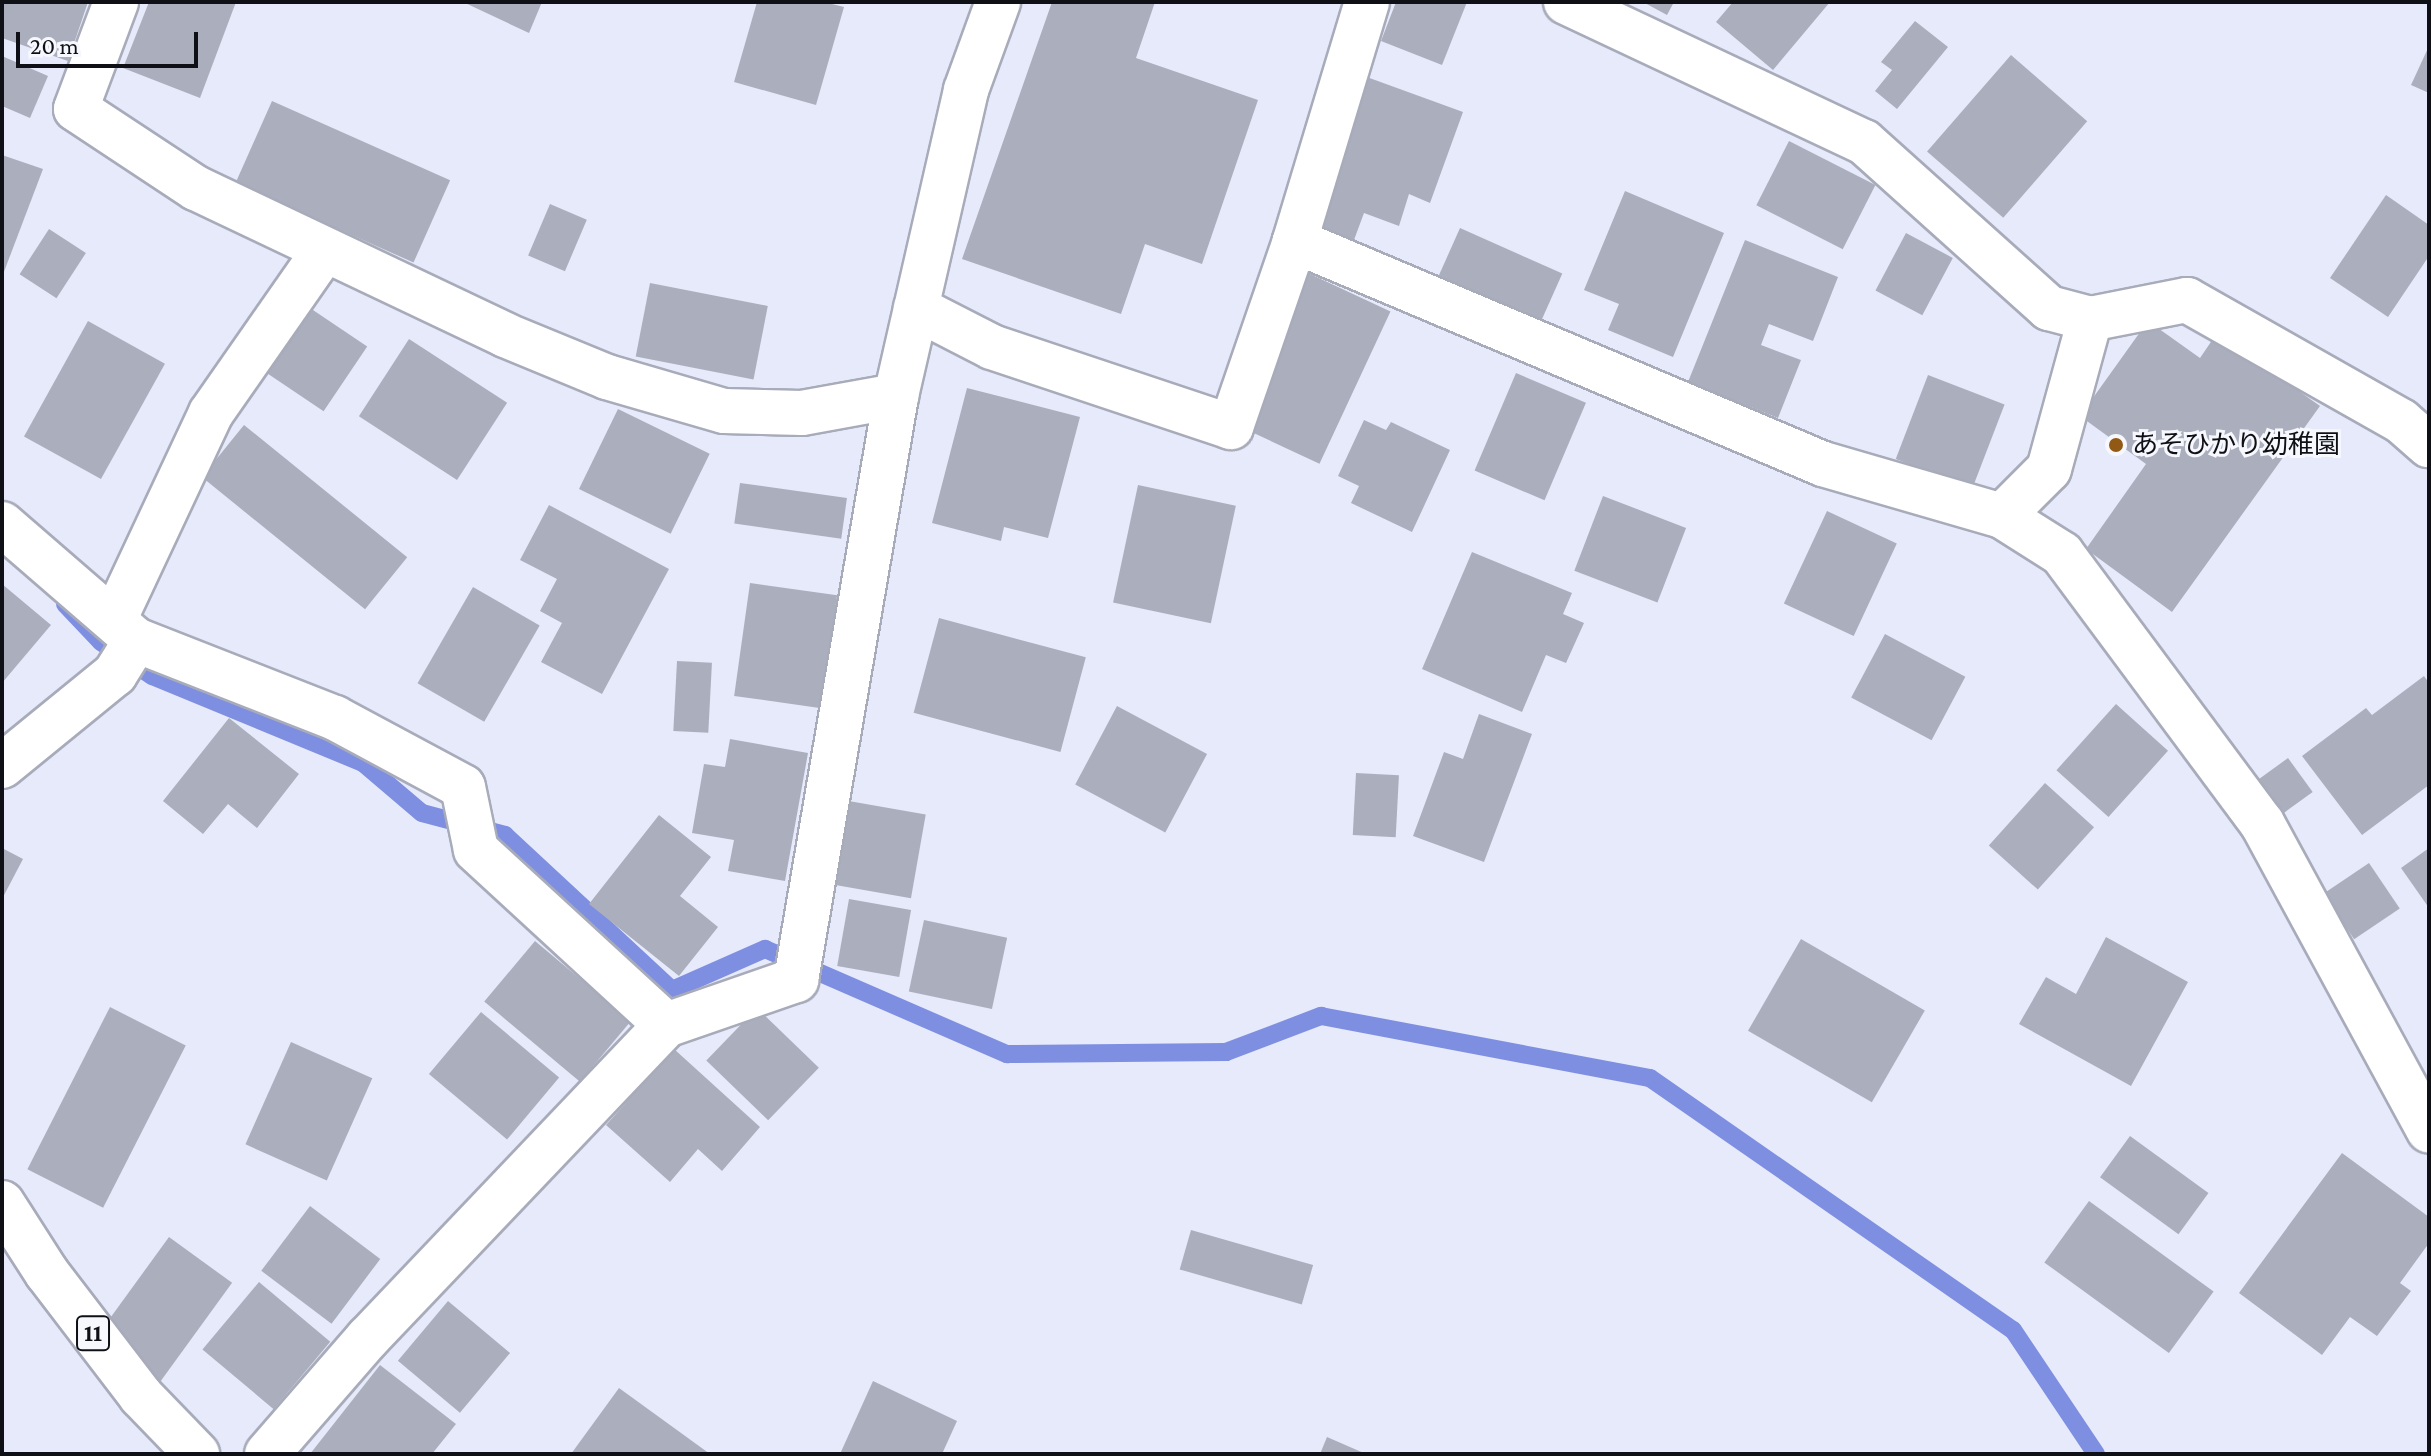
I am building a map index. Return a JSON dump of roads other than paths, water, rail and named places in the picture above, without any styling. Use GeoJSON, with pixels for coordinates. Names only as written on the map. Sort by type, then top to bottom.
{"type":"FeatureCollection","features":[{"type":"Feature","properties":{"kind":"street"},"geometry":{"type":"LineString","coordinates":[[116,2],[76,109],[196,188],[324,251],[607,377],[724,411],[802,413],[896,396]]}},
{"type":"Feature","properties":{"kind":"street"},"geometry":{"type":"LineString","coordinates":[[267,1454],[368,1338],[666,1025],[796,980],[896,396],[966,90],[998,2]]}},
{"type":"Feature","properties":{"kind":"street"},"geometry":{"type":"LineString","coordinates":[[916,308],[992,347],[1231,427],[1295,241],[1367,2]]}},
{"type":"Feature","properties":{"kind":"street"},"geometry":{"type":"LineString","coordinates":[[1566,2],[1864,142],[2049,308],[2090,319],[2187,300],[2401,421],[2429,445]]}},
{"type":"Feature","properties":{"kind":"street"},"geometry":{"type":"LineString","coordinates":[[1295,241],[1823,464],[2002,516],[2062,554],[2262,823],[2429,1131]]}},
{"type":"Feature","properties":{"kind":"street"},"geometry":{"type":"LineString","coordinates":[[2,766],[115,674],[125,629],[211,413],[324,251]]}},
{"type":"Feature","properties":{"kind":"street"},"geometry":{"type":"LineString","coordinates":[[2002,516],[2049,469],[2090,319]]}},
{"type":"Feature","properties":{"kind":"street"},"geometry":{"type":"LineString","coordinates":[[2,524],[125,629],[335,718],[463,787],[476,850],[666,1025]]}},
{"type":"Feature","properties":{"kind":"street","name":"11"},"geometry":{"type":"LineString","coordinates":[[2,1203],[47,1273],[141,1396],[197,1454]]}},
{"type":"Feature","properties":{"kind":"waterway"},"geometry":{"type":"LineString","coordinates":[[65,604],[101,642],[152,676],[363,763],[422,813],[505,835],[672,990],[765,949],[1007,1054],[1226,1052],[1321,1016],[1650,1078],[2013,1330],[2096,1454]]}},
{"type":"Feature","properties":{"kind":"place","name":"あそひかり幼稚園"},"geometry":{"type":"Point","coordinates":[2116,445]}}]}
